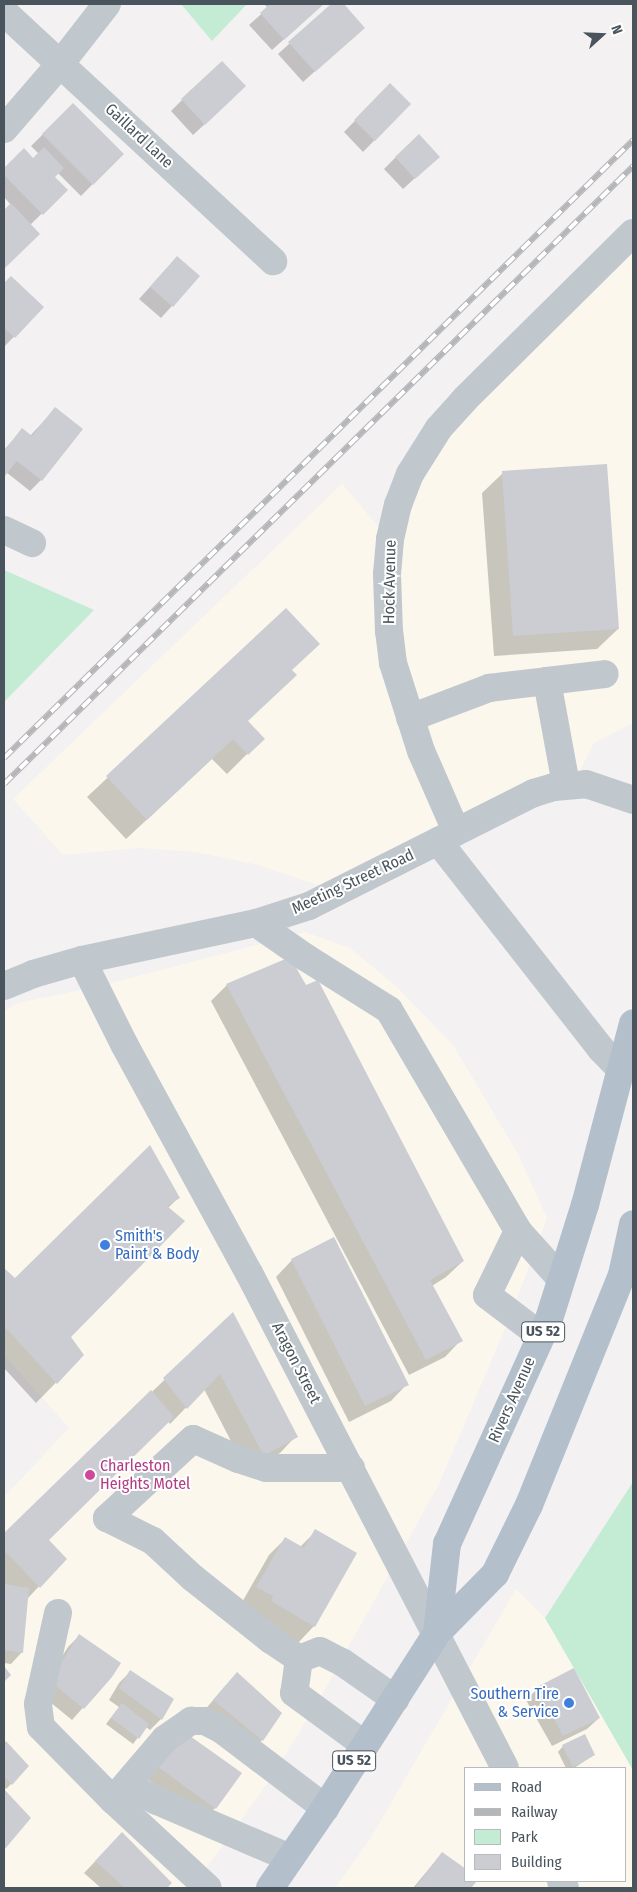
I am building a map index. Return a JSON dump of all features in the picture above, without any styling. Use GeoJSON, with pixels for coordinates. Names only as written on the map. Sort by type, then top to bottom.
{"type":"FeatureCollection","features":[{"type":"Feature","properties":{"kind":"main road","name":"Rivers Avenue"},"geometry":{"type":"LineString","coordinates":[[437,1633],[447,1544],[541,1336],[562,1279],[622,1071],[633,1023]]}},
{"type":"Feature","properties":{"kind":"main road","name":"Rivers Avenue"},"geometry":{"type":"LineString","coordinates":[[270,1888],[325,1808],[437,1633],[495,1574],[528,1505],[622,1275],[633,1224]]}},
{"type":"Feature","properties":{"kind":"street"},"geometry":{"type":"LineString","coordinates":[[4,129],[61,63],[107,4]]}},
{"type":"Feature","properties":{"kind":"street","name":"Gaillard Lane"},"geometry":{"type":"LineString","coordinates":[[4,12],[273,261]]}},
{"type":"Feature","properties":{"kind":"street","name":"Hock Avenue"},"geometry":{"type":"LineString","coordinates":[[622,1071],[601,1049],[447,836],[393,663],[389,632],[387,574],[390,539],[398,505],[410,474],[439,428],[465,399],[633,233]]}},
{"type":"Feature","properties":{"kind":"street"},"geometry":{"type":"LineString","coordinates":[[4,530],[32,543]]}},
{"type":"Feature","properties":{"kind":"street"},"geometry":{"type":"LineString","coordinates":[[410,718],[489,688],[605,674]]}},
{"type":"Feature","properties":{"kind":"street"},"geometry":{"type":"LineString","coordinates":[[547,681],[566,785]]}},
{"type":"Feature","properties":{"kind":"street","name":"Meeting Street Road"},"geometry":{"type":"LineString","coordinates":[[4,986],[33,974],[82,960],[256,922],[309,906],[534,793],[566,785],[596,786],[633,800]]}},
{"type":"Feature","properties":{"kind":"street"},"geometry":{"type":"LineString","coordinates":[[256,922],[305,957],[388,1010],[518,1231],[562,1279]]}},
{"type":"Feature","properties":{"kind":"street","name":"Aragon Street"},"geometry":{"type":"LineString","coordinates":[[82,960],[124,1044],[218,1214],[351,1468],[504,1767]]}},
{"type":"Feature","properties":{"kind":"street"},"geometry":{"type":"LineString","coordinates":[[518,1231],[487,1295],[541,1336]]}},
{"type":"Feature","properties":{"kind":"street"},"geometry":{"type":"LineString","coordinates":[[298,1659],[201,1584],[152,1541],[107,1518],[193,1438],[238,1459],[266,1468],[351,1468]]}},
{"type":"Feature","properties":{"kind":"street"},"geometry":{"type":"LineString","coordinates":[[58,1613],[38,1704],[41,1727],[120,1792],[192,1883]]}},
{"type":"Feature","properties":{"kind":"street"},"geometry":{"type":"LineString","coordinates":[[298,1659],[320,1651],[342,1662],[395,1699]]}},
{"type":"Feature","properties":{"kind":"street"},"geometry":{"type":"LineString","coordinates":[[298,1659],[294,1693],[365,1744]]}},
{"type":"Feature","properties":{"kind":"street"},"geometry":{"type":"LineString","coordinates":[[120,1792],[165,1739],[191,1721],[205,1721],[222,1729],[325,1808]]}},
{"type":"Feature","properties":{"kind":"street"},"geometry":{"type":"LineString","coordinates":[[120,1792],[157,1801],[290,1858]]}},
{"type":"Feature","properties":{"kind":"shaded area"},"geometry":{"type":"Polygon","coordinates":[[[633,233],[633,723],[594,743],[573,784],[338,892],[258,865],[195,852],[139,848],[63,855],[13,799],[342,484],[389,539],[410,474],[633,233]]]}},
{"type":"Feature","properties":{"kind":"shaded area"},"geometry":{"type":"Polygon","coordinates":[[[305,932],[350,948],[396,986],[453,1045],[518,1154],[547,1218],[511,1315],[438,1486],[314,1709],[267,1784],[192,1888],[4,1888],[4,1497],[69,1428],[4,1355],[4,1011],[18,1003],[96,987],[305,932]]]}},
{"type":"Feature","properties":{"kind":"shaded area"},"geometry":{"type":"Polygon","coordinates":[[[516,1589],[545,1618],[633,1770],[633,1888],[335,1888],[370,1839],[516,1589]]]}},
{"type":"Feature","properties":{"kind":"green space"},"geometry":{"type":"Polygon","coordinates":[[[181,4],[247,4],[212,41],[181,4]]]}},
{"type":"Feature","properties":{"kind":"green space"},"geometry":{"type":"Polygon","coordinates":[[[4,570],[94,610],[4,702],[4,570]]]}},
{"type":"Feature","properties":{"kind":"green space"},"geometry":{"type":"Polygon","coordinates":[[[633,1482],[633,1770],[545,1618],[633,1482]]]}},
{"type":"Feature","properties":{"kind":"building"},"geometry":{"type":"Polygon","coordinates":[[[270,4],[324,4],[284,40],[260,13],[270,4]]]}},
{"type":"Feature","properties":{"kind":"building"},"geometry":{"type":"Polygon","coordinates":[[[331,4],[344,4],[365,28],[315,72],[288,42],[331,4]]]}},
{"type":"Feature","properties":{"kind":"building"},"geometry":{"type":"Polygon","coordinates":[[[222,61],[246,86],[205,125],[181,99],[222,61]]]}},
{"type":"Feature","properties":{"kind":"building"},"geometry":{"type":"Polygon","coordinates":[[[390,83],[411,104],[375,141],[354,120],[390,83]]]}},
{"type":"Feature","properties":{"kind":"building"},"geometry":{"type":"Polygon","coordinates":[[[73,103],[124,154],[93,185],[42,134],[73,103]]]}},
{"type":"Feature","properties":{"kind":"building"},"geometry":{"type":"Polygon","coordinates":[[[419,134],[440,157],[415,179],[395,157],[419,134]]]}},
{"type":"Feature","properties":{"kind":"building"},"geometry":{"type":"Polygon","coordinates":[[[44,147],[64,168],[55,177],[68,190],[43,215],[4,175],[4,168],[24,148],[33,158],[44,147]]]}},
{"type":"Feature","properties":{"kind":"building"},"geometry":{"type":"Polygon","coordinates":[[[11,203],[40,234],[5,268],[4,210],[11,203]]]}},
{"type":"Feature","properties":{"kind":"building"},"geometry":{"type":"Polygon","coordinates":[[[177,256],[200,276],[173,307],[150,287],[177,256]]]}},
{"type":"Feature","properties":{"kind":"building"},"geometry":{"type":"Polygon","coordinates":[[[11,276],[44,307],[15,338],[4,328],[4,283],[11,276]]]}},
{"type":"Feature","properties":{"kind":"building"},"geometry":{"type":"Polygon","coordinates":[[[55,407],[83,429],[42,481],[17,461],[4,477],[4,451],[22,428],[32,436],[55,407]]]}},
{"type":"Feature","properties":{"kind":"building"},"geometry":{"type":"Polygon","coordinates":[[[607,464],[619,629],[513,636],[502,471],[607,464]]]}},
{"type":"Feature","properties":{"kind":"building"},"geometry":{"type":"Polygon","coordinates":[[[286,608],[320,644],[292,670],[297,675],[248,721],[265,739],[248,755],[233,739],[147,820],[106,776],[286,608]]]}},
{"type":"Feature","properties":{"kind":"building"},"geometry":{"type":"Polygon","coordinates":[[[290,957],[306,985],[318,980],[464,1261],[430,1280],[463,1341],[426,1360],[226,984],[290,957]]]}},
{"type":"Feature","properties":{"kind":"building","name":"Smith's Paint & Body"},"geometry":{"type":"Polygon","coordinates":[[[150,1145],[180,1198],[167,1206],[185,1221],[71,1337],[84,1355],[57,1384],[4,1326],[4,1268],[15,1278],[150,1145]]]}},
{"type":"Feature","properties":{"kind":"building"},"geometry":{"type":"Polygon","coordinates":[[[334,1237],[409,1385],[365,1406],[291,1259],[334,1237]]]}},
{"type":"Feature","properties":{"kind":"building","name":"Charleston Heights Motel"},"geometry":{"type":"Polygon","coordinates":[[[233,1312],[298,1437],[264,1456],[220,1374],[187,1409],[163,1378],[233,1312]]]}},
{"type":"Feature","properties":{"kind":"building","name":"Charleston Heights Motel"},"geometry":{"type":"Polygon","coordinates":[[[151,1390],[174,1417],[49,1540],[67,1559],[40,1588],[4,1550],[4,1533],[151,1390]]]}},
{"type":"Feature","properties":{"kind":"building"},"geometry":{"type":"Polygon","coordinates":[[[315,1529],[357,1553],[315,1627],[271,1601],[273,1596],[256,1587],[285,1537],[304,1548],[315,1529]]]}},
{"type":"Feature","properties":{"kind":"building"},"geometry":{"type":"Polygon","coordinates":[[[4,1584],[29,1588],[23,1653],[4,1650],[4,1584]]]}},
{"type":"Feature","properties":{"kind":"building"},"geometry":{"type":"Polygon","coordinates":[[[79,1634],[121,1663],[112,1677],[84,1709],[50,1681],[79,1634]]]}},
{"type":"Feature","properties":{"kind":"building"},"geometry":{"type":"Polygon","coordinates":[[[4,1666],[11,1675],[4,1682],[4,1666]]]}},
{"type":"Feature","properties":{"kind":"building","name":"Southern Tire & Service"},"geometry":{"type":"Polygon","coordinates":[[[574,1668],[600,1718],[563,1736],[537,1687],[574,1668]]]}},
{"type":"Feature","properties":{"kind":"building"},"geometry":{"type":"Polygon","coordinates":[[[130,1670],[174,1699],[162,1720],[119,1688],[130,1670]]]}},
{"type":"Feature","properties":{"kind":"building"},"geometry":{"type":"Polygon","coordinates":[[[237,1672],[282,1713],[263,1741],[213,1700],[237,1672]]]}},
{"type":"Feature","properties":{"kind":"building"},"geometry":{"type":"Polygon","coordinates":[[[122,1703],[149,1724],[139,1739],[111,1718],[122,1703]]]}},
{"type":"Feature","properties":{"kind":"building"},"geometry":{"type":"Polygon","coordinates":[[[183,1731],[242,1773],[216,1809],[158,1767],[183,1731]]]}},
{"type":"Feature","properties":{"kind":"building"},"geometry":{"type":"Polygon","coordinates":[[[585,1734],[595,1755],[573,1767],[562,1745],[585,1734]]]}},
{"type":"Feature","properties":{"kind":"building"},"geometry":{"type":"Polygon","coordinates":[[[6,1741],[29,1766],[12,1785],[4,1776],[4,1743],[6,1741]]]}},
{"type":"Feature","properties":{"kind":"building"},"geometry":{"type":"Polygon","coordinates":[[[4,1789],[31,1818],[4,1850],[4,1789]]]}},
{"type":"Feature","properties":{"kind":"building"},"geometry":{"type":"Polygon","coordinates":[[[122,1832],[172,1883],[167,1888],[125,1888],[95,1861],[122,1832]]]}},
{"type":"Feature","properties":{"kind":"building"},"geometry":{"type":"Polygon","coordinates":[[[442,1852],[464,1868],[464,1882],[476,1882],[471,1888],[415,1888],[442,1852]]]}},
{"type":"Feature","properties":{"kind":"railway"},"geometry":{"type":"LineString","coordinates":[[4,758],[633,140]]}},
{"type":"Feature","properties":{"kind":"railway"},"geometry":{"type":"LineString","coordinates":[[4,784],[633,166]]}},
{"type":"Feature","properties":{"kind":"place","name":"Smith's Paint & Body"},"geometry":{"type":"Point","coordinates":[105,1245]}},
{"type":"Feature","properties":{"kind":"place","name":"Charleston Heights Motel"},"geometry":{"type":"Point","coordinates":[90,1475]}},
{"type":"Feature","properties":{"kind":"place","name":"Southern Tire & Service"},"geometry":{"type":"Point","coordinates":[569,1703]}}]}
